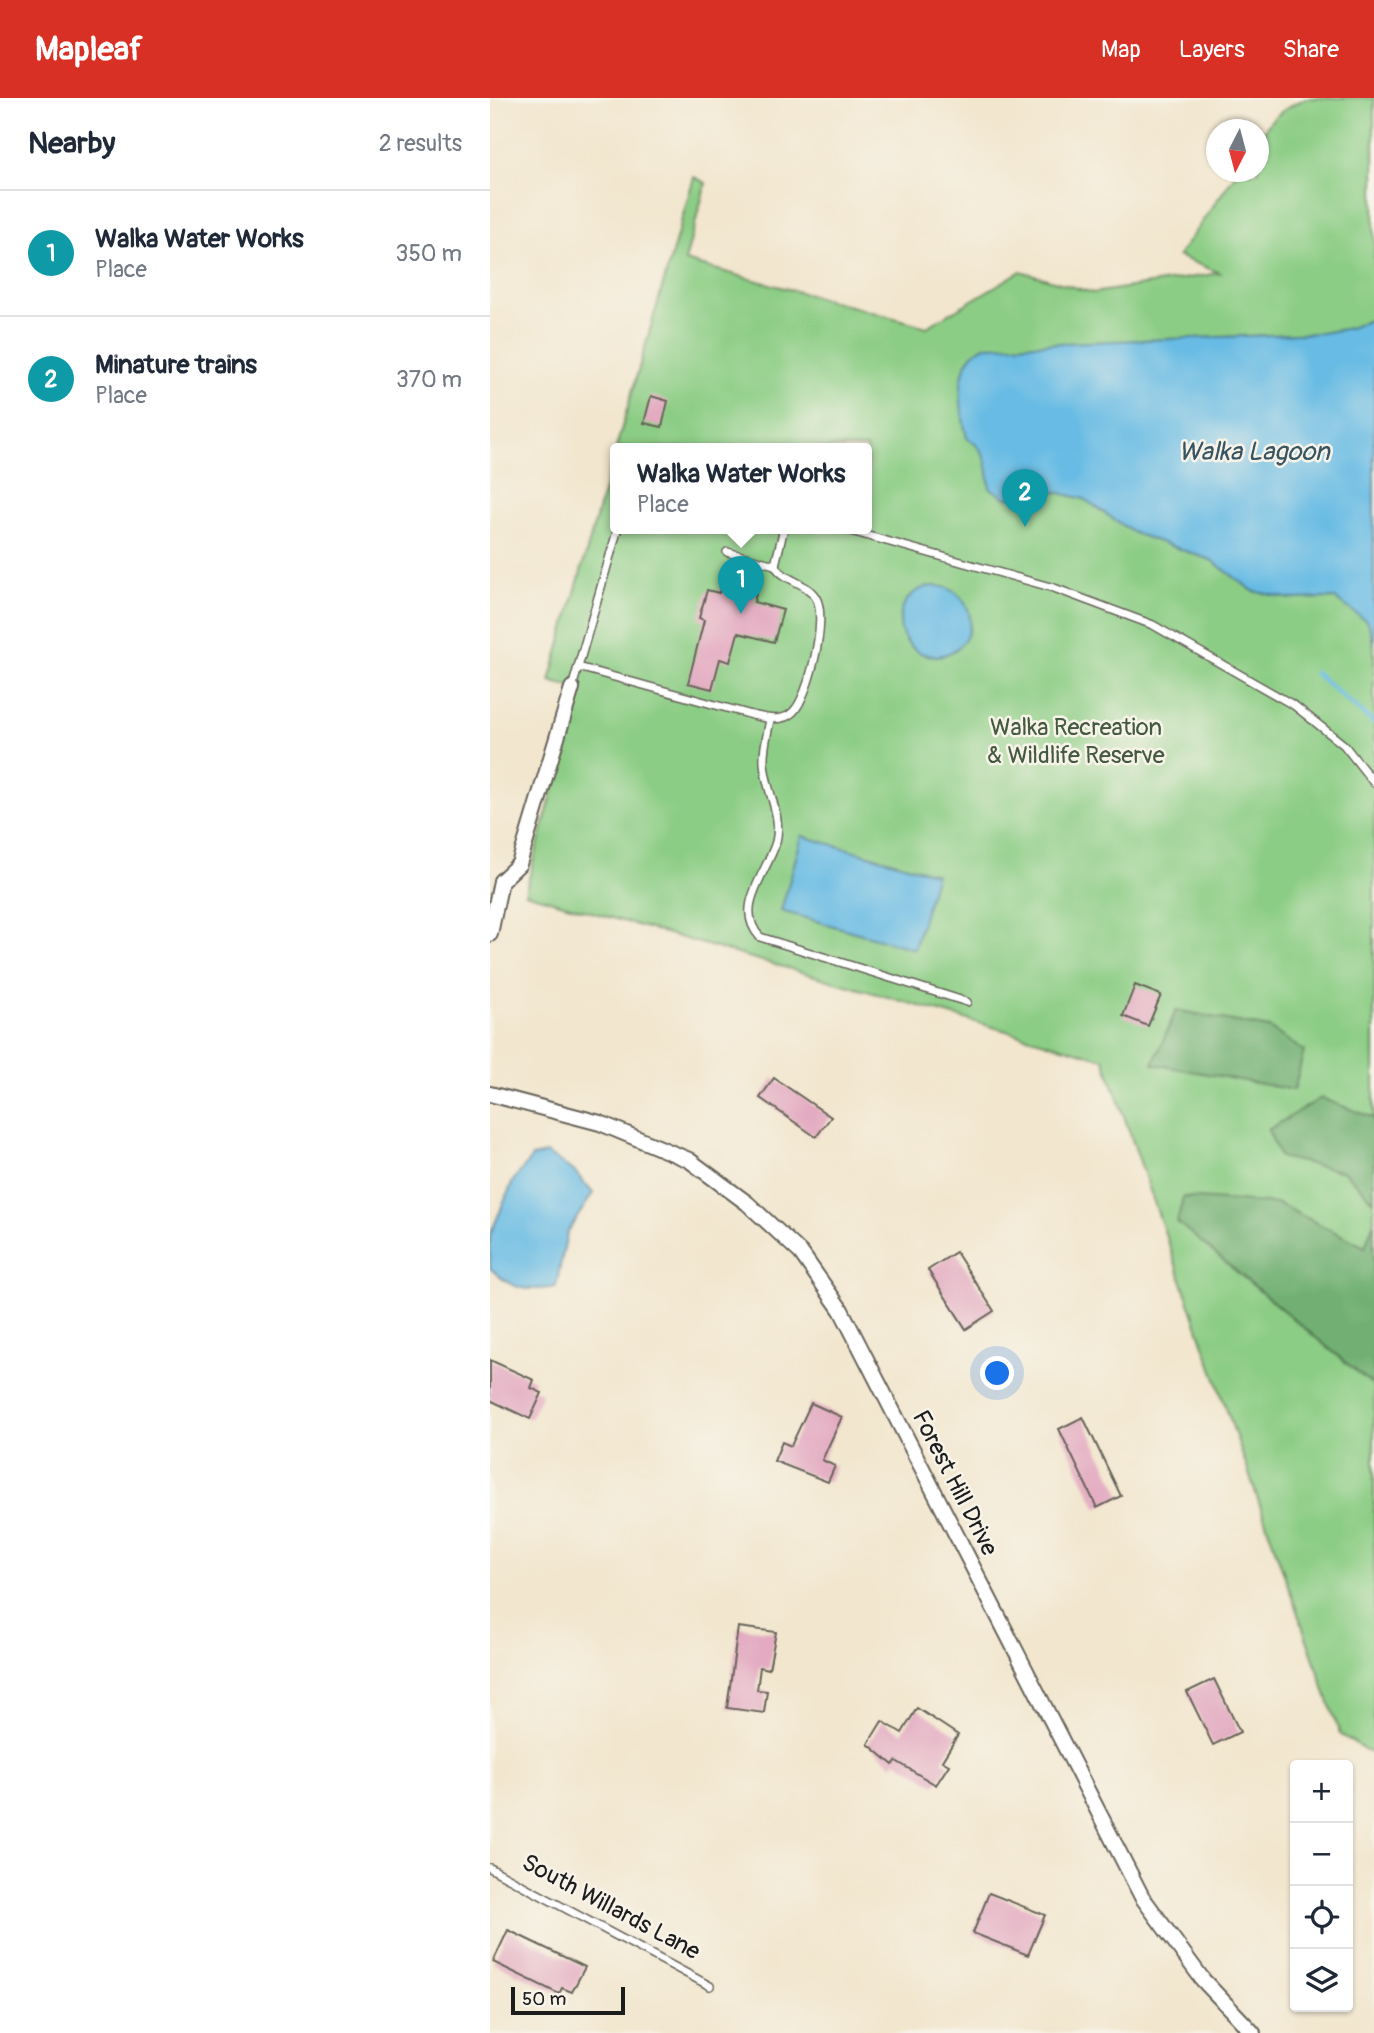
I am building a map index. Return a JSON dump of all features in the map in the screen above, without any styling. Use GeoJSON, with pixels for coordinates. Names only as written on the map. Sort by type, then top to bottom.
{"type":"FeatureCollection","features":[{"type":"Feature","properties":{"kind":"street"},"geometry":{"type":"LineString","coordinates":[[490,934],[496,880],[519,864],[572,688]]}},
{"type":"Feature","properties":{"kind":"street","name":"Forest Hill Drive"},"geometry":{"type":"LineString","coordinates":[[490,1094],[600,1124],[689,1160],[747,1203],[801,1253],[841,1310],[1142,1897],[1203,1980],[1253,2033]]}},
{"type":"Feature","properties":{"kind":"lane"},"geometry":{"type":"LineString","coordinates":[[572,688],[616,534]]}},
{"type":"Feature","properties":{"kind":"lane"},"geometry":{"type":"LineString","coordinates":[[578,667],[770,719],[780,719],[792,714],[801,701],[822,616],[817,598],[802,583],[779,572],[775,565],[783,534]]}},
{"type":"Feature","properties":{"kind":"lane"},"geometry":{"type":"LineString","coordinates":[[861,534],[1054,588],[1153,625],[1295,706],[1344,745],[1374,783]]}},
{"type":"Feature","properties":{"kind":"lane"},"geometry":{"type":"LineString","coordinates":[[727,552],[775,565]]}},
{"type":"Feature","properties":{"kind":"lane"},"geometry":{"type":"LineString","coordinates":[[770,719],[764,763],[778,821],[776,842],[756,883],[750,912],[751,927],[760,937],[967,1002]]}},
{"type":"Feature","properties":{"kind":"lane","name":"South Willards Lane"},"geometry":{"type":"LineString","coordinates":[[490,1868],[710,1986]]}},
{"type":"Feature","properties":{"kind":"green space","name":"Walka Recreation & Wildlife Reserve"},"geometry":{"type":"Polygon","coordinates":[[[1306,98],[1374,98],[1374,1755],[1340,1734],[1104,1059],[525,893],[580,690],[550,681],[610,469],[610,534],[872,534],[872,443],[617,443],[694,177],[706,183],[685,261],[927,327],[1021,271],[1093,293],[1220,273],[1178,256],[1230,182],[1269,182],[1269,124],[1306,98]]]}},
{"type":"Feature","properties":{"kind":"green space"},"geometry":{"type":"Polygon","coordinates":[[[1176,1010],[1269,1028],[1304,1051],[1294,1090],[1153,1064],[1176,1010]]]}},
{"type":"Feature","properties":{"kind":"green space"},"geometry":{"type":"Polygon","coordinates":[[[1321,1098],[1374,1118],[1374,1201],[1344,1172],[1280,1157],[1268,1130],[1321,1098]]]}},
{"type":"Feature","properties":{"kind":"green space"},"geometry":{"type":"Polygon","coordinates":[[[1183,1197],[1279,1204],[1365,1247],[1374,1221],[1374,1386],[1177,1222],[1183,1197]]]}},
{"type":"Feature","properties":{"kind":"water","name":"Walka Lagoon"},"geometry":{"type":"Polygon","coordinates":[[[1374,318],[1374,645],[1368,622],[1334,598],[1291,599],[1253,591],[1211,560],[1134,533],[1084,499],[1056,492],[1006,498],[990,488],[983,453],[967,438],[961,401],[963,374],[974,353],[985,346],[1321,333],[1350,328],[1374,318]]]}},
{"type":"Feature","properties":{"kind":"water"},"geometry":{"type":"Polygon","coordinates":[[[935,586],[954,592],[964,602],[970,621],[964,640],[954,650],[935,656],[916,650],[906,640],[900,621],[906,602],[916,592],[935,586]]]}},
{"type":"Feature","properties":{"kind":"water"},"geometry":{"type":"Polygon","coordinates":[[[802,836],[936,874],[914,949],[781,911],[802,836]]]}},
{"type":"Feature","properties":{"kind":"water"},"geometry":{"type":"Polygon","coordinates":[[[546,1153],[575,1172],[593,1193],[567,1233],[556,1287],[520,1288],[505,1281],[490,1268],[490,1235],[513,1181],[532,1157],[546,1153]]]}},
{"type":"Feature","properties":{"kind":"building"},"geometry":{"type":"Polygon","coordinates":[[[651,396],[668,401],[662,427],[644,423],[651,396]]]}},
{"type":"Feature","properties":{"kind":"building"},"geometry":{"type":"Polygon","coordinates":[[[725,570],[760,579],[754,602],[783,610],[774,642],[738,633],[730,662],[720,659],[712,689],[688,683],[704,620],[699,618],[707,590],[719,593],[725,570]]]}},
{"type":"Feature","properties":{"kind":"building"},"geometry":{"type":"Polygon","coordinates":[[[1135,985],[1161,995],[1148,1026],[1123,1016],[1135,985]]]}},
{"type":"Feature","properties":{"kind":"building"},"geometry":{"type":"Polygon","coordinates":[[[774,1078],[831,1117],[816,1137],[760,1098],[774,1078]]]}},
{"type":"Feature","properties":{"kind":"building"},"geometry":{"type":"Polygon","coordinates":[[[956,1252],[994,1311],[966,1329],[928,1270],[956,1252]]]}},
{"type":"Feature","properties":{"kind":"building"},"geometry":{"type":"Polygon","coordinates":[[[490,1360],[534,1380],[531,1388],[542,1393],[530,1419],[490,1400],[490,1360]]]}},
{"type":"Feature","properties":{"kind":"building"},"geometry":{"type":"Polygon","coordinates":[[[811,1403],[842,1417],[822,1460],[835,1466],[828,1482],[774,1461],[782,1442],[791,1446],[811,1403]]]}},
{"type":"Feature","properties":{"kind":"building"},"geometry":{"type":"Polygon","coordinates":[[[1083,1417],[1121,1496],[1097,1508],[1059,1429],[1083,1417]]]}},
{"type":"Feature","properties":{"kind":"building"},"geometry":{"type":"Polygon","coordinates":[[[738,1627],[776,1632],[769,1669],[760,1667],[757,1690],[767,1691],[764,1713],[727,1708],[738,1627]]]}},
{"type":"Feature","properties":{"kind":"building"},"geometry":{"type":"Polygon","coordinates":[[[1214,1679],[1240,1732],[1213,1745],[1187,1692],[1214,1679]]]}},
{"type":"Feature","properties":{"kind":"building"},"geometry":{"type":"Polygon","coordinates":[[[917,1708],[958,1735],[942,1761],[949,1765],[936,1785],[896,1761],[893,1765],[868,1744],[882,1721],[902,1733],[917,1708]]]}},
{"type":"Feature","properties":{"kind":"building"},"geometry":{"type":"Polygon","coordinates":[[[989,1893],[1045,1915],[1028,1955],[973,1933],[989,1893]]]}},
{"type":"Feature","properties":{"kind":"building"},"geometry":{"type":"Polygon","coordinates":[[[508,1930],[585,1967],[572,1992],[562,1988],[559,1994],[493,1962],[508,1930]]]}},
{"type":"Feature","properties":{"kind":"waterway"},"geometry":{"type":"LineString","coordinates":[[1315,673],[1374,723]]}},
{"type":"Feature","properties":{"kind":"place","name":"Minature trains"},"geometry":{"type":"Point","coordinates":[1025,527]}},
{"type":"Feature","properties":{"kind":"place","name":"Walka Water Works"},"geometry":{"type":"Point","coordinates":[741,614]}}]}
